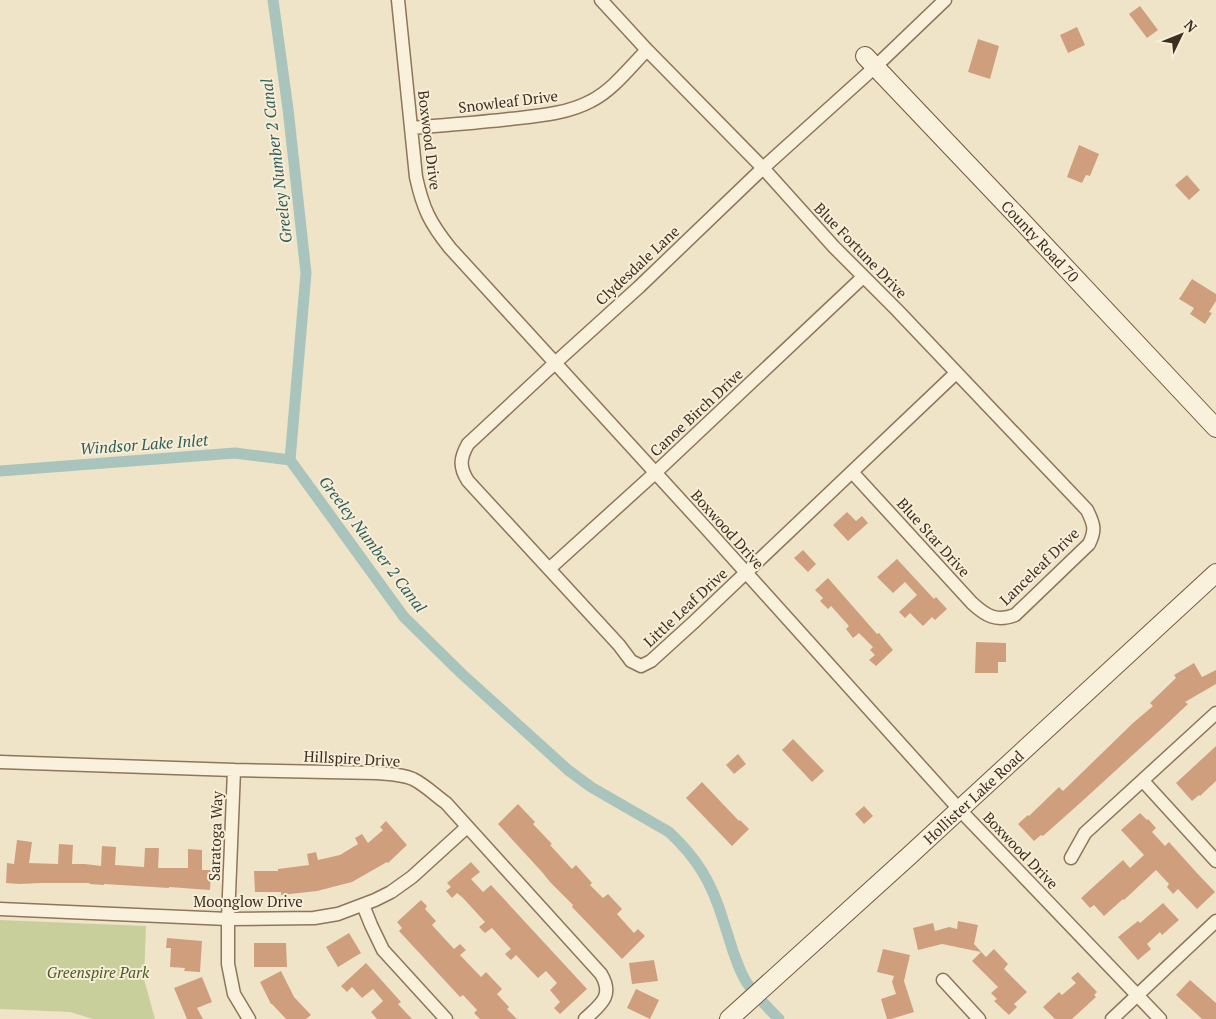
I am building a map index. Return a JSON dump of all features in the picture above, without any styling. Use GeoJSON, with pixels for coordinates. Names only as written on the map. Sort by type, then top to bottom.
{"type":"FeatureCollection","features":[{"type":"Feature","properties":{"kind":"street","name":"Boxwood Drive"},"geometry":{"type":"LineString","coordinates":[[398,0],[416,177],[420,198],[427,215],[438,232],[450,248],[746,572],[959,809],[1160,1019]]}},
{"type":"Feature","properties":{"kind":"street","name":"Blue Fortune Drive"},"geometry":{"type":"LineString","coordinates":[[600,0],[763,168],[834,248],[1087,510],[1094,525]]}},
{"type":"Feature","properties":{"kind":"street","name":"Clydesdale Lane"},"geometry":{"type":"LineString","coordinates":[[550,569],[463,474],[461,465],[462,455],[468,444],[555,362],[639,287],[763,168],[870,61],[944,0]]}},
{"type":"Feature","properties":{"kind":"street","name":"Snowleaf Drive"},"geometry":{"type":"LineString","coordinates":[[411,128],[540,116],[575,108],[592,101],[606,91],[647,50]]}},
{"type":"Feature","properties":{"kind":"street","name":"County Road 70"},"geometry":{"type":"LineString","coordinates":[[870,61],[1216,428]]}},
{"type":"Feature","properties":{"kind":"street","name":"Canoe Birch Drive"},"geometry":{"type":"LineString","coordinates":[[550,569],[864,277]]}},
{"type":"Feature","properties":{"kind":"street","name":"Little Leaf Drive"},"geometry":{"type":"LineString","coordinates":[[550,569],[619,645],[631,661],[641,666],[651,661],[956,373]]}},
{"type":"Feature","properties":{"kind":"street","name":"Blue Star Drive"},"geometry":{"type":"LineString","coordinates":[[852,472],[972,603],[983,612],[995,618]]}},
{"type":"Feature","properties":{"kind":"street","name":"Lanceleaf Drive"},"geometry":{"type":"LineString","coordinates":[[995,618],[1005,618],[1015,614],[1089,544],[1094,535],[1094,525]]}},
{"type":"Feature","properties":{"kind":"street","name":"Hollister Lake Road"},"geometry":{"type":"LineString","coordinates":[[729,1019],[1216,573]]}},
{"type":"Feature","properties":{"kind":"street"},"geometry":{"type":"LineString","coordinates":[[1071,858],[1085,833],[1216,713]]}},
{"type":"Feature","properties":{"kind":"street","name":"Hillspire Drive"},"geometry":{"type":"LineString","coordinates":[[0,762],[377,773],[396,774],[412,778],[446,803],[595,966],[605,981],[607,991],[604,1000],[585,1019]]}},
{"type":"Feature","properties":{"kind":"street","name":"Saratoga Way"},"geometry":{"type":"LineString","coordinates":[[234,770],[228,964],[231,986],[248,1019]]}},
{"type":"Feature","properties":{"kind":"street"},"geometry":{"type":"LineString","coordinates":[[1143,781],[1216,861]]}},
{"type":"Feature","properties":{"kind":"street","name":"Moonglow Drive"},"geometry":{"type":"LineString","coordinates":[[0,909],[228,919],[314,918],[338,914],[391,892],[412,877],[467,827]]}},
{"type":"Feature","properties":{"kind":"street"},"geometry":{"type":"LineString","coordinates":[[363,905],[383,950],[446,1019]]}},
{"type":"Feature","properties":{"kind":"street"},"geometry":{"type":"LineString","coordinates":[[1112,1019],[1216,920]]}},
{"type":"Feature","properties":{"kind":"street"},"geometry":{"type":"LineString","coordinates":[[943,980],[979,1019]]}},
{"type":"Feature","properties":{"kind":"green space","name":"Greenspire Park"},"geometry":{"type":"Polygon","coordinates":[[[0,920],[146,926],[144,979],[155,1019],[93,1019],[70,1012],[0,1009],[0,920]]]}},
{"type":"Feature","properties":{"kind":"building"},"geometry":{"type":"Polygon","coordinates":[[[1140,6],[1158,30],[1147,38],[1129,14],[1140,6]]]}},
{"type":"Feature","properties":{"kind":"building"},"geometry":{"type":"Polygon","coordinates":[[[1077,27],[1085,45],[1068,53],[1060,35],[1077,27]]]}},
{"type":"Feature","properties":{"kind":"building"},"geometry":{"type":"Polygon","coordinates":[[[978,39],[999,46],[990,79],[968,72],[978,39]]]}},
{"type":"Feature","properties":{"kind":"building"},"geometry":{"type":"Polygon","coordinates":[[[1079,145],[1099,154],[1090,176],[1086,175],[1082,183],[1067,177],[1079,145]]]}},
{"type":"Feature","properties":{"kind":"building"},"geometry":{"type":"Polygon","coordinates":[[[1187,175],[1200,190],[1189,200],[1175,185],[1187,175]]]}},
{"type":"Feature","properties":{"kind":"building"},"geometry":{"type":"Polygon","coordinates":[[[1192,279],[1216,294],[1216,301],[1209,312],[1212,313],[1205,324],[1190,314],[1194,308],[1179,299],[1192,279]]]}},
{"type":"Feature","properties":{"kind":"building"},"geometry":{"type":"Polygon","coordinates":[[[847,512],[856,521],[862,516],[868,523],[848,541],[833,525],[847,512]]]}},
{"type":"Feature","properties":{"kind":"building"},"geometry":{"type":"Polygon","coordinates":[[[803,550],[816,564],[808,572],[794,558],[803,550]]]}},
{"type":"Feature","properties":{"kind":"building"},"geometry":{"type":"Polygon","coordinates":[[[897,559],[934,599],[936,597],[947,609],[935,620],[932,617],[923,626],[910,613],[905,618],[899,612],[917,595],[905,582],[893,593],[877,577],[897,559]]]}},
{"type":"Feature","properties":{"kind":"building"},"geometry":{"type":"Polygon","coordinates":[[[828,578],[893,650],[876,666],[869,660],[875,655],[870,650],[873,647],[859,633],[853,638],[846,629],[849,626],[831,606],[828,609],[820,601],[823,598],[815,590],[828,578]]]}},
{"type":"Feature","properties":{"kind":"building"},"geometry":{"type":"Polygon","coordinates":[[[976,642],[1006,643],[1006,662],[998,662],[998,673],[975,673],[976,642]]]}},
{"type":"Feature","properties":{"kind":"building"},"geometry":{"type":"Polygon","coordinates":[[[1194,663],[1202,677],[1216,670],[1216,684],[1185,702],[1188,704],[1170,721],[1043,836],[1041,835],[1034,841],[1018,824],[1059,787],[1063,791],[1153,706],[1150,703],[1176,678],[1174,675],[1194,663]]]}},
{"type":"Feature","properties":{"kind":"building"},"geometry":{"type":"Polygon","coordinates":[[[793,739],[824,771],[812,782],[782,750],[793,739]]]}},
{"type":"Feature","properties":{"kind":"building"},"geometry":{"type":"Polygon","coordinates":[[[1216,746],[1216,781],[1192,801],[1176,783],[1216,746]]]}},
{"type":"Feature","properties":{"kind":"building"},"geometry":{"type":"Polygon","coordinates":[[[738,754],[746,764],[734,774],[726,765],[738,754]]]}},
{"type":"Feature","properties":{"kind":"building"},"geometry":{"type":"Polygon","coordinates":[[[702,782],[749,829],[732,846],[686,798],[702,782]]]}},
{"type":"Feature","properties":{"kind":"building"},"geometry":{"type":"Polygon","coordinates":[[[518,804],[535,822],[533,824],[552,844],[550,845],[572,869],[576,865],[592,883],[590,885],[603,898],[608,894],[622,909],[617,914],[634,933],[638,929],[645,936],[622,959],[572,907],[573,905],[498,824],[518,804]]]}},
{"type":"Feature","properties":{"kind":"building"},"geometry":{"type":"Polygon","coordinates":[[[864,806],[873,816],[864,824],[855,814],[864,806]]]}},
{"type":"Feature","properties":{"kind":"building"},"geometry":{"type":"Polygon","coordinates":[[[1140,813],[1156,828],[1152,832],[1165,846],[1169,842],[1215,892],[1197,909],[1178,889],[1173,894],[1167,887],[1169,884],[1156,870],[1104,916],[1094,905],[1090,908],[1081,898],[1123,860],[1130,868],[1144,855],[1121,830],[1140,813]]]}},
{"type":"Feature","properties":{"kind":"building"},"geometry":{"type":"Polygon","coordinates":[[[386,821],[407,845],[388,863],[352,882],[317,891],[281,895],[281,892],[255,892],[254,871],[278,871],[278,869],[309,865],[307,854],[316,852],[318,860],[340,855],[358,844],[355,838],[362,834],[368,843],[383,830],[380,827],[386,821]]]}},
{"type":"Feature","properties":{"kind":"building"},"geometry":{"type":"Polygon","coordinates":[[[17,840],[32,842],[29,863],[58,864],[59,844],[73,845],[72,864],[101,866],[102,846],[116,847],[115,865],[144,867],[145,848],[159,848],[158,868],[188,868],[188,849],[202,850],[202,870],[211,870],[210,890],[90,883],[6,883],[7,863],[14,864],[17,840]]]}},
{"type":"Feature","properties":{"kind":"building"},"geometry":{"type":"Polygon","coordinates":[[[471,862],[480,872],[471,879],[483,892],[491,885],[587,989],[560,1014],[554,1008],[560,1002],[550,990],[557,983],[546,971],[538,978],[516,955],[511,960],[505,954],[511,949],[492,928],[485,933],[479,927],[485,922],[463,898],[457,893],[452,898],[446,891],[451,887],[447,883],[471,862]]]}},
{"type":"Feature","properties":{"kind":"building"},"geometry":{"type":"Polygon","coordinates":[[[421,900],[427,906],[425,909],[436,921],[432,925],[454,949],[460,944],[466,950],[460,955],[481,977],[486,972],[502,989],[497,994],[509,1007],[507,1009],[517,1019],[480,1019],[474,1013],[477,1010],[463,995],[460,997],[399,931],[402,928],[397,922],[421,900]]]}},
{"type":"Feature","properties":{"kind":"building"},"geometry":{"type":"Polygon","coordinates":[[[1163,903],[1179,920],[1162,935],[1160,932],[1147,944],[1151,949],[1138,960],[1118,937],[1138,921],[1140,923],[1163,903]]]}},
{"type":"Feature","properties":{"kind":"building"},"geometry":{"type":"Polygon","coordinates":[[[958,921],[978,925],[974,944],[986,957],[994,949],[1008,964],[1004,969],[1027,992],[1014,1004],[1017,1007],[1009,1015],[994,1001],[997,999],[991,993],[998,987],[972,961],[981,952],[942,944],[918,950],[913,928],[933,923],[935,931],[949,927],[957,929],[958,921]]]}},
{"type":"Feature","properties":{"kind":"building"},"geometry":{"type":"Polygon","coordinates":[[[349,933],[361,953],[338,967],[326,947],[349,933]]]}},
{"type":"Feature","properties":{"kind":"building"},"geometry":{"type":"Polygon","coordinates":[[[167,938],[202,941],[200,972],[184,971],[185,968],[170,967],[171,948],[166,948],[167,938]]]}},
{"type":"Feature","properties":{"kind":"building"},"geometry":{"type":"Polygon","coordinates":[[[254,943],[286,943],[287,967],[254,967],[254,943]]]}},
{"type":"Feature","properties":{"kind":"building"},"geometry":{"type":"Polygon","coordinates":[[[883,949],[910,955],[904,981],[914,1012],[891,1019],[887,1019],[881,999],[896,994],[892,982],[894,976],[877,972],[883,949]]]}},
{"type":"Feature","properties":{"kind":"building"},"geometry":{"type":"Polygon","coordinates":[[[654,960],[658,981],[632,984],[629,963],[654,960]]]}},
{"type":"Feature","properties":{"kind":"building"},"geometry":{"type":"Polygon","coordinates":[[[366,963],[401,1002],[398,1004],[412,1019],[377,1019],[371,1012],[383,1001],[373,989],[362,998],[352,987],[347,992],[341,986],[366,963]]]}},
{"type":"Feature","properties":{"kind":"building"},"geometry":{"type":"Polygon","coordinates":[[[281,971],[294,997],[311,1015],[306,1019],[286,1019],[271,1004],[260,982],[281,971]]]}},
{"type":"Feature","properties":{"kind":"building"},"geometry":{"type":"Polygon","coordinates":[[[1078,972],[1097,992],[1094,995],[1096,997],[1072,1019],[1055,1019],[1043,1007],[1059,992],[1062,995],[1076,983],[1071,978],[1078,972]]]}},
{"type":"Feature","properties":{"kind":"building"},"geometry":{"type":"Polygon","coordinates":[[[202,977],[212,1002],[197,1008],[203,1019],[187,1019],[174,988],[202,977]]]}},
{"type":"Feature","properties":{"kind":"building"},"geometry":{"type":"Polygon","coordinates":[[[1190,980],[1216,1003],[1216,1019],[1202,1019],[1176,995],[1190,980]]]}},
{"type":"Feature","properties":{"kind":"building"},"geometry":{"type":"Polygon","coordinates":[[[636,989],[659,1000],[650,1019],[627,1008],[636,989]]]}},
{"type":"Feature","properties":{"kind":"waterway","name":"Greeley Number 2 Canal"},"geometry":{"type":"LineString","coordinates":[[273,0],[288,109],[306,273],[290,460],[404,617],[462,674],[568,770],[591,787],[669,832],[688,852],[714,894],[744,978],[755,994],[779,1019]]}},
{"type":"Feature","properties":{"kind":"waterway","name":"Windsor Lake Inlet"},"geometry":{"type":"LineString","coordinates":[[0,471],[235,453],[290,460]]}}]}
